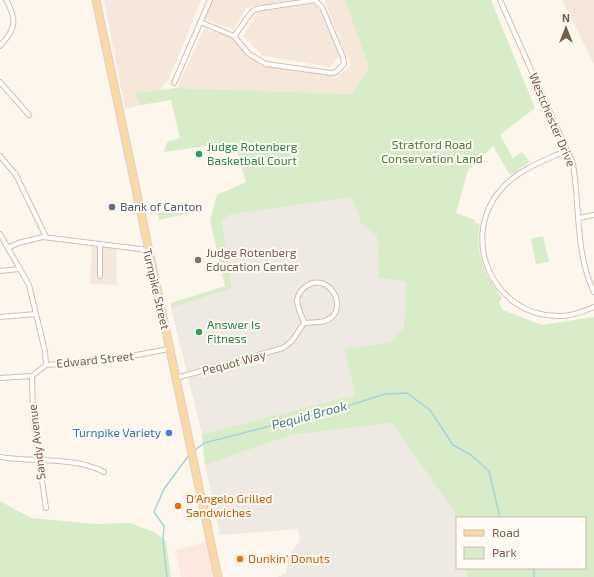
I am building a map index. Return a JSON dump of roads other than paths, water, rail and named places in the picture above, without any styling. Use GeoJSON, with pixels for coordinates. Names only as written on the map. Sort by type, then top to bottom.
{"type":"FeatureCollection","features":[{"type":"Feature","properties":{"kind":"main road","name":"Turnpike Street"},"geometry":{"type":"LineString","coordinates":[[96,0],[218,577]]}},
{"type":"Feature","properties":{"kind":"street"},"geometry":{"type":"LineString","coordinates":[[0,46],[12,33],[14,20],[6,0]]}},
{"type":"Feature","properties":{"kind":"street"},"geometry":{"type":"LineString","coordinates":[[174,84],[210,0]]}},
{"type":"Feature","properties":{"kind":"street"},"geometry":{"type":"LineString","coordinates":[[200,22],[234,36],[249,54],[266,64],[331,73],[341,69],[344,64],[343,57],[322,7],[315,0],[256,9],[251,12],[234,36]]}},
{"type":"Feature","properties":{"kind":"street","name":"Westchester Drive"},"geometry":{"type":"LineString","coordinates":[[500,0],[567,150],[575,176],[583,257],[594,292]]}},
{"type":"Feature","properties":{"kind":"street"},"geometry":{"type":"LineString","coordinates":[[0,82],[28,115]]}},
{"type":"Feature","properties":{"kind":"street"},"geometry":{"type":"LineString","coordinates":[[567,150],[532,167],[504,185],[488,210],[483,228],[482,246],[484,258],[494,282],[502,291],[522,307],[535,313],[562,316],[574,315],[594,307]]}},
{"type":"Feature","properties":{"kind":"street"},"geometry":{"type":"LineString","coordinates":[[0,156],[16,174],[46,237]]}},
{"type":"Feature","properties":{"kind":"street"},"geometry":{"type":"LineString","coordinates":[[579,218],[594,215]]}},
{"type":"Feature","properties":{"kind":"street"},"geometry":{"type":"LineString","coordinates":[[0,234],[29,285],[45,351],[46,365]]}},
{"type":"Feature","properties":{"kind":"street"},"geometry":{"type":"LineString","coordinates":[[8,248],[18,243],[46,237],[148,250]]}},
{"type":"Feature","properties":{"kind":"street"},"geometry":{"type":"LineString","coordinates":[[100,244],[100,276]]}},
{"type":"Feature","properties":{"kind":"street"},"geometry":{"type":"LineString","coordinates":[[0,271],[19,269]]}},
{"type":"Feature","properties":{"kind":"street"},"geometry":{"type":"LineString","coordinates":[[322,283],[327,285],[336,296],[336,311],[330,318],[324,321],[304,323],[298,304],[299,294],[310,284],[322,283]]}},
{"type":"Feature","properties":{"kind":"street"},"geometry":{"type":"LineString","coordinates":[[0,317],[36,314]]}},
{"type":"Feature","properties":{"kind":"street","name":"Pequot Way"},"geometry":{"type":"LineString","coordinates":[[176,378],[279,350],[292,341],[304,323]]}},
{"type":"Feature","properties":{"kind":"street","name":"Edward Street"},"geometry":{"type":"LineString","coordinates":[[32,376],[46,365],[109,360],[170,349]]}},
{"type":"Feature","properties":{"kind":"street"},"geometry":{"type":"LineString","coordinates":[[0,378],[32,376]]}},
{"type":"Feature","properties":{"kind":"street","name":"Sandy Avenue"},"geometry":{"type":"LineString","coordinates":[[32,376],[33,418],[46,508]]}},
{"type":"Feature","properties":{"kind":"street"},"geometry":{"type":"LineString","coordinates":[[0,457],[80,464],[93,466],[104,472]]}},
{"type":"Feature","properties":{"kind":"waterway","name":"Pequid Brook"},"geometry":{"type":"LineString","coordinates":[[194,451],[204,443],[341,408],[385,394],[407,393],[430,410],[453,445],[471,455],[489,471],[500,517]]}},
{"type":"Feature","properties":{"kind":"waterway","name":"Pequid Brook"},"geometry":{"type":"LineString","coordinates":[[167,577],[163,541],[164,526],[154,512],[164,489],[189,455]]}},
{"type":"Feature","properties":{"kind":"waterway","name":"Pequid Brook"},"geometry":{"type":"LineString","coordinates":[[534,569],[534,577]]}},
{"type":"Feature","properties":{"kind":"place","name":"Judge Rotenberg Basketball Court"},"geometry":{"type":"Point","coordinates":[199,154]}},
{"type":"Feature","properties":{"kind":"place","name":"Bank of Canton"},"geometry":{"type":"Point","coordinates":[112,207]}},
{"type":"Feature","properties":{"kind":"place","name":"Judge Rotenberg Education Center"},"geometry":{"type":"Point","coordinates":[198,260]}},
{"type":"Feature","properties":{"kind":"place","name":"Answer Is Fitness"},"geometry":{"type":"Point","coordinates":[199,332]}},
{"type":"Feature","properties":{"kind":"place","name":"Turnpike Variety"},"geometry":{"type":"Point","coordinates":[169,433]}},
{"type":"Feature","properties":{"kind":"place","name":"D'Angelo Grilled Sandwiches"},"geometry":{"type":"Point","coordinates":[178,506]}},
{"type":"Feature","properties":{"kind":"place","name":"Dunkin' Donuts"},"geometry":{"type":"Point","coordinates":[240,559]}},
{"type":"Feature","properties":{"kind":"park label","name":"Stratford Road Conservation Land"},"geometry":{"type":"Point","coordinates":[432,152]}}]}
